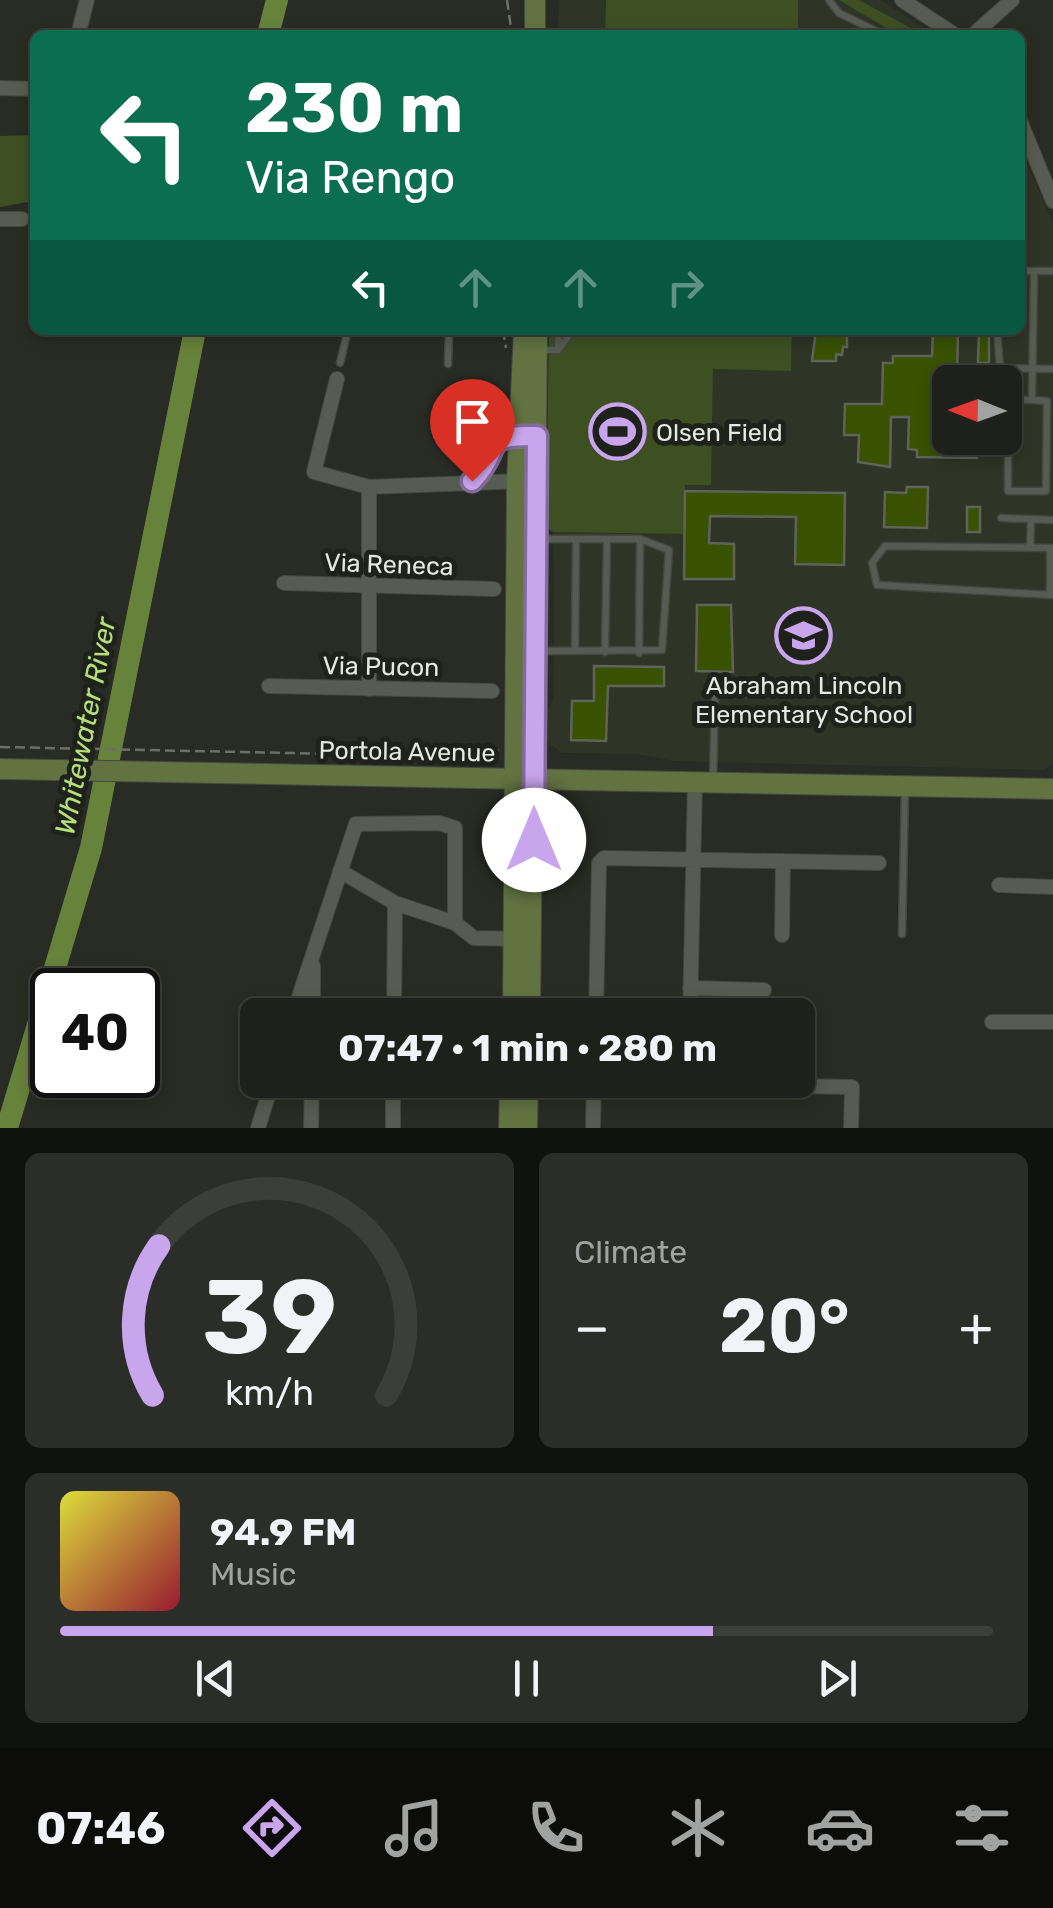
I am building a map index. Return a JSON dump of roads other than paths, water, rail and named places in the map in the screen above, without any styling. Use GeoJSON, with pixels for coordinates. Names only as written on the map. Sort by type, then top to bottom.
{"type":"FeatureCollection","features":[{"type":"Feature","properties":{"kind":"street"},"geometry":{"type":"LineString","coordinates":[[79,30],[86,0]]}},
{"type":"Feature","properties":{"kind":"street"},"geometry":{"type":"LineString","coordinates":[[534,30],[535,0]]}},
{"type":"Feature","properties":{"kind":"street"},"geometry":{"type":"LineString","coordinates":[[902,0],[947,30]]}},
{"type":"Feature","properties":{"kind":"street"},"geometry":{"type":"LineString","coordinates":[[978,30],[1012,0]]}},
{"type":"Feature","properties":{"kind":"street"},"geometry":{"type":"LineString","coordinates":[[0,88],[30,89]]}},
{"type":"Feature","properties":{"kind":"street"},"geometry":{"type":"LineString","coordinates":[[1025,133],[1053,201]]}},
{"type":"Feature","properties":{"kind":"street"},"geometry":{"type":"LineString","coordinates":[[0,219],[22,219]]}},
{"type":"Feature","properties":{"kind":"street"},"geometry":{"type":"LineString","coordinates":[[529,998],[524,940],[531,345]]}},
{"type":"Feature","properties":{"kind":"street"},"geometry":{"type":"LineString","coordinates":[[336,379],[314,472],[369,487],[527,481]]}},
{"type":"Feature","properties":{"kind":"street"},"geometry":{"type":"LineString","coordinates":[[472,481],[492,443],[528,436]]}},
{"type":"Feature","properties":{"kind":"street"},"geometry":{"type":"LineString","coordinates":[[525,777],[534,650],[535,539],[527,481]]}},
{"type":"Feature","properties":{"kind":"street"},"geometry":{"type":"LineString","coordinates":[[369,487],[370,689]]}},
{"type":"Feature","properties":{"kind":"street","name":"Via Reneca"},"geometry":{"type":"LineString","coordinates":[[284,583],[494,589]]}},
{"type":"Feature","properties":{"kind":"street","name":"Via Pucon"},"geometry":{"type":"LineString","coordinates":[[270,686],[492,691]]}},
{"type":"Feature","properties":{"kind":"street","name":"Portola Avenue"},"geometry":{"type":"LineString","coordinates":[[0,769],[1053,789]]}},
{"type":"Feature","properties":{"kind":"street"},"geometry":{"type":"LineString","coordinates":[[690,998],[693,860],[704,782]]}},
{"type":"Feature","properties":{"kind":"street"},"geometry":{"type":"LineString","coordinates":[[298,998],[356,824],[450,824],[458,835],[455,923]]}},
{"type":"Feature","properties":{"kind":"street"},"geometry":{"type":"LineString","coordinates":[[596,998],[599,862],[604,858],[879,863]]}},
{"type":"Feature","properties":{"kind":"street"},"geometry":{"type":"LineString","coordinates":[[782,935],[783,861]]}},
{"type":"Feature","properties":{"kind":"street"},"geometry":{"type":"LineString","coordinates":[[340,871],[395,903],[455,923],[474,938],[524,940]]}},
{"type":"Feature","properties":{"kind":"street"},"geometry":{"type":"LineString","coordinates":[[999,885],[1053,887]]}},
{"type":"Feature","properties":{"kind":"street"},"geometry":{"type":"LineString","coordinates":[[394,998],[395,903]]}},
{"type":"Feature","properties":{"kind":"street"},"geometry":{"type":"LineString","coordinates":[[515,998],[524,940]]}},
{"type":"Feature","properties":{"kind":"street"},"geometry":{"type":"LineString","coordinates":[[312,998],[314,947]]}},
{"type":"Feature","properties":{"kind":"street"},"geometry":{"type":"LineString","coordinates":[[690,988],[764,990]]}},
{"type":"Feature","properties":{"kind":"street"},"geometry":{"type":"LineString","coordinates":[[992,1022],[1053,1022]]}},
{"type":"Feature","properties":{"kind":"street"},"geometry":{"type":"LineString","coordinates":[[815,1086],[852,1087],[851,1128]]}},
{"type":"Feature","properties":{"kind":"street"},"geometry":{"type":"LineString","coordinates":[[258,1128],[267,1098]]}},
{"type":"Feature","properties":{"kind":"street"},"geometry":{"type":"LineString","coordinates":[[311,1128],[312,1098]]}},
{"type":"Feature","properties":{"kind":"street"},"geometry":{"type":"LineString","coordinates":[[393,1098],[393,1128]]}},
{"type":"Feature","properties":{"kind":"street"},"geometry":{"type":"LineString","coordinates":[[508,1128],[509,1098]]}},
{"type":"Feature","properties":{"kind":"street"},"geometry":{"type":"LineString","coordinates":[[527,1128],[528,1098]]}},
{"type":"Feature","properties":{"kind":"street"},"geometry":{"type":"LineString","coordinates":[[593,1128],[594,1098]]}},
{"type":"Feature","properties":{"kind":"lane"},"geometry":{"type":"LineString","coordinates":[[829,0],[839,13],[874,30]]}},
{"type":"Feature","properties":{"kind":"lane"},"geometry":{"type":"LineString","coordinates":[[1025,271],[1053,271]]}},
{"type":"Feature","properties":{"kind":"lane"},"geometry":{"type":"LineString","coordinates":[[1032,400],[1034,271]]}},
{"type":"Feature","properties":{"kind":"lane"},"geometry":{"type":"LineString","coordinates":[[340,363],[347,335]]}},
{"type":"Feature","properties":{"kind":"lane"},"geometry":{"type":"LineString","coordinates":[[448,364],[449,335]]}},
{"type":"Feature","properties":{"kind":"lane"},"geometry":{"type":"LineString","coordinates":[[531,345],[559,335]]}},
{"type":"Feature","properties":{"kind":"lane"},"geometry":{"type":"LineString","coordinates":[[997,335],[1000,368],[1053,369]]}},
{"type":"Feature","properties":{"kind":"lane"},"geometry":{"type":"LineString","coordinates":[[1008,400],[1032,400],[1046,401],[1046,491],[1008,490],[1008,400]]}},
{"type":"Feature","properties":{"kind":"lane"},"geometry":{"type":"LineString","coordinates":[[1001,518],[1053,520]]}},
{"type":"Feature","properties":{"kind":"lane"},"geometry":{"type":"LineString","coordinates":[[1030,548],[1031,519]]}},
{"type":"Feature","properties":{"kind":"lane"},"geometry":{"type":"LineString","coordinates":[[534,650],[662,650],[669,550],[640,539],[535,539]]}},
{"type":"Feature","properties":{"kind":"lane"},"geometry":{"type":"LineString","coordinates":[[605,652],[607,539]]}},
{"type":"Feature","properties":{"kind":"lane"},"geometry":{"type":"LineString","coordinates":[[638,653],[640,539]]}},
{"type":"Feature","properties":{"kind":"lane"},"geometry":{"type":"LineString","coordinates":[[574,651],[576,540]]}},
{"type":"Feature","properties":{"kind":"lane"},"geometry":{"type":"LineString","coordinates":[[885,546],[1051,548],[1051,595],[877,585],[872,578],[872,557],[885,546]]}},
{"type":"Feature","properties":{"kind":"lane"},"geometry":{"type":"LineString","coordinates":[[704,782],[716,694]]}},
{"type":"Feature","properties":{"kind":"lane"},"geometry":{"type":"LineString","coordinates":[[902,934],[906,787]]}},
{"type":"Feature","properties":{"kind":"waterway","name":"Whitewater River"},"geometry":{"type":"LineString","coordinates":[[269,30],[277,0]]}},
{"type":"Feature","properties":{"kind":"waterway","name":"Whitewater River"},"geometry":{"type":"LineString","coordinates":[[7,1128],[91,848],[194,335]]}},
{"type":"Feature","properties":{"kind":"place","name":"Olsen Field"},"geometry":{"type":"Point","coordinates":[617,432]}},
{"type":"Feature","properties":{"kind":"place","name":"Abraham Lincoln Elementary School"},"geometry":{"type":"Point","coordinates":[804,636]}}]}
